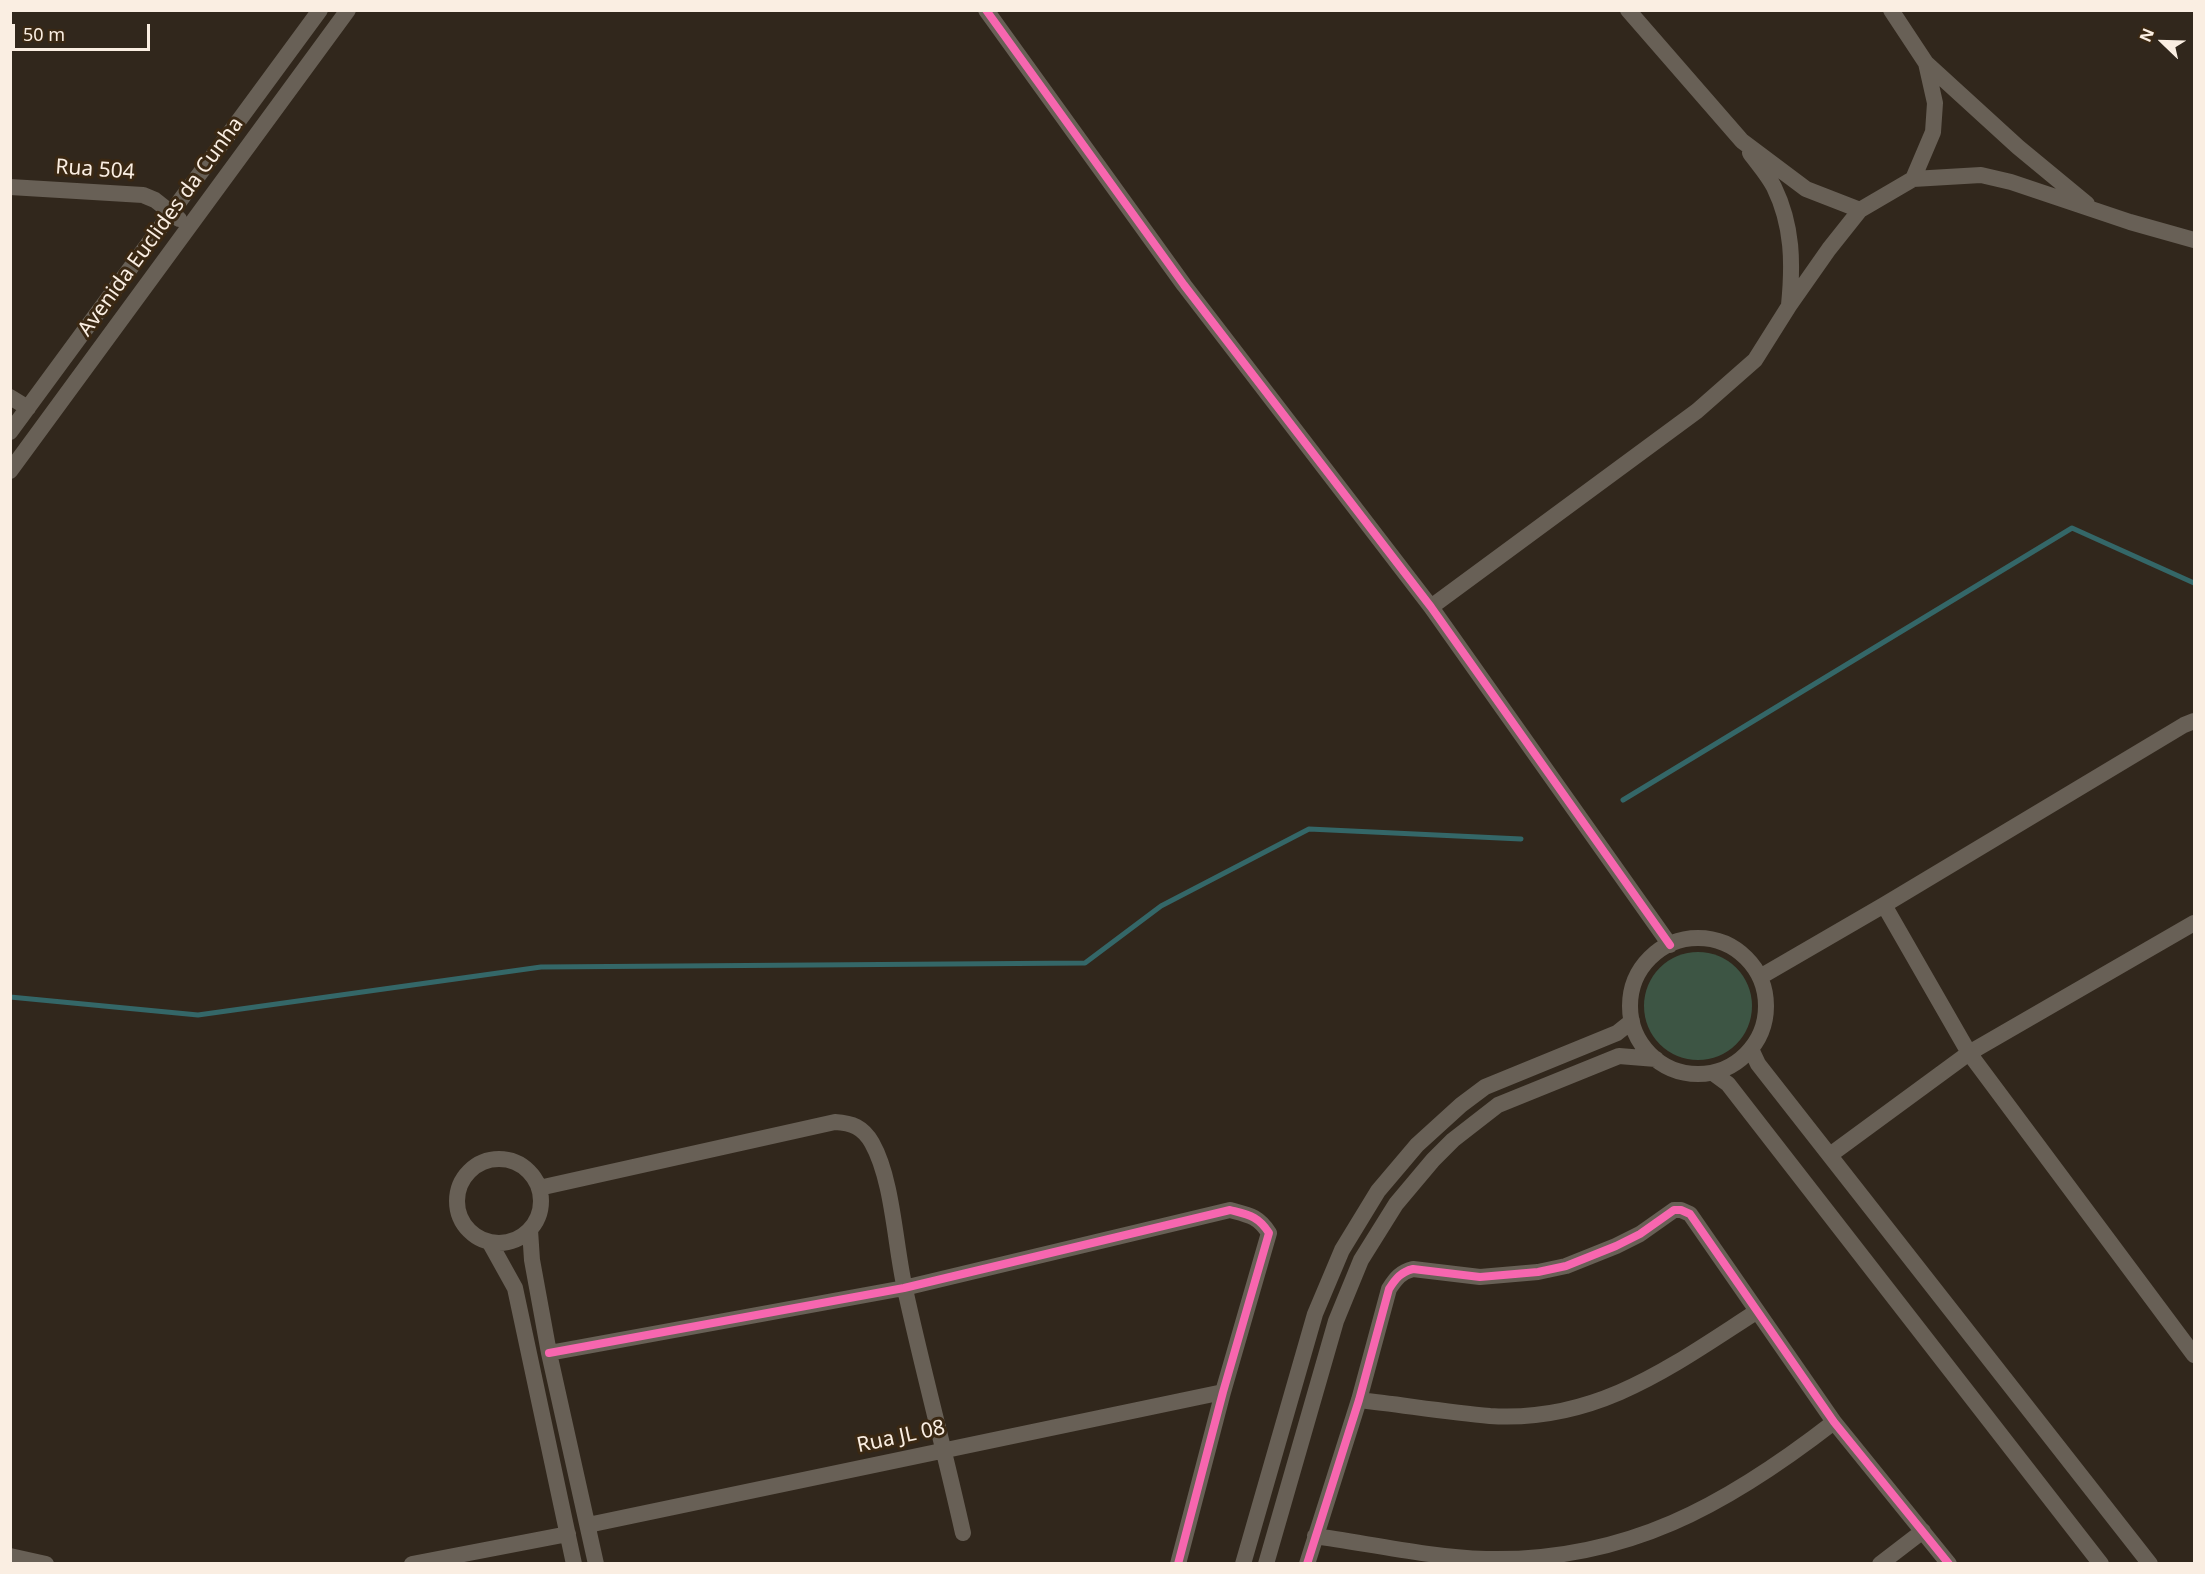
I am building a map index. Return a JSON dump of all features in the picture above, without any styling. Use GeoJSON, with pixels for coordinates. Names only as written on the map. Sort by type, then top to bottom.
{"type":"FeatureCollection","features":[{"type":"Feature","properties":{"kind":"street","name":"Avenida Euclides da Cunha"},"geometry":{"type":"LineString","coordinates":[[10,432],[320,10]]}},
{"type":"Feature","properties":{"kind":"street","name":"Avenida Euclides da Cunha"},"geometry":{"type":"LineString","coordinates":[[10,471],[348,10]]}},
{"type":"Feature","properties":{"kind":"street"},"geometry":{"type":"LineString","coordinates":[[986,10],[1184,285],[1431,607],[1670,945]]}},
{"type":"Feature","properties":{"kind":"street"},"geometry":{"type":"LineString","coordinates":[[1628,10],[1743,141],[1774,187],[1787,222],[1793,266],[1789,306]]}},
{"type":"Feature","properties":{"kind":"street"},"geometry":{"type":"LineString","coordinates":[[1891,10],[1926,63],[2018,147],[2094,210]]}},
{"type":"Feature","properties":{"kind":"street"},"geometry":{"type":"LineString","coordinates":[[1913,178],[1933,132],[1935,103],[1926,63]]}},
{"type":"Feature","properties":{"kind":"street"},"geometry":{"type":"LineString","coordinates":[[1743,141],[1806,189],[1860,210]]}},
{"type":"Feature","properties":{"kind":"street"},"geometry":{"type":"LineString","coordinates":[[1431,607],[1697,411],[1755,360],[1789,306],[1860,210],[1913,178],[1981,175],[2011,182],[2194,240]]}},
{"type":"Feature","properties":{"kind":"street","name":"Rua 504"},"geometry":{"type":"LineString","coordinates":[[10,187],[143,195],[155,200],[190,226]]}},
{"type":"Feature","properties":{"kind":"street"},"geometry":{"type":"LineString","coordinates":[[10,397],[28,408]]}},
{"type":"Feature","properties":{"kind":"street"},"geometry":{"type":"LineString","coordinates":[[1760,977],[2194,721]]}},
{"type":"Feature","properties":{"kind":"street"},"geometry":{"type":"LineString","coordinates":[[1884,905],[1969,1053],[2194,1355]]}},
{"type":"Feature","properties":{"kind":"street"},"geometry":{"type":"LineString","coordinates":[[1830,1155],[1969,1053],[2194,923]]}},
{"type":"Feature","properties":{"kind":"street"},"geometry":{"type":"LineString","coordinates":[[1699,938],[1721,943],[1741,953],[1760,977],[1766,1006],[1759,1036],[1740,1060],[1727,1068],[1713,1073],[1683,1073],[1669,1068],[1656,1059],[1641,1042],[1632,1021],[1631,1006],[1638,977],[1657,953],[1670,945],[1699,938]]}},
{"type":"Feature","properties":{"kind":"street"},"geometry":{"type":"LineString","coordinates":[[1243,1563],[1315,1314],[1342,1250],[1378,1191],[1417,1145],[1485,1087],[1617,1033],[1632,1021]]}},
{"type":"Feature","properties":{"kind":"street"},"geometry":{"type":"LineString","coordinates":[[1751,1049],[1758,1064],[2150,1563]]}},
{"type":"Feature","properties":{"kind":"street"},"geometry":{"type":"LineString","coordinates":[[1266,1563],[1336,1321],[1361,1260],[1396,1204],[1426,1167],[1453,1140],[1498,1105],[1619,1056],[1656,1059]]}},
{"type":"Feature","properties":{"kind":"street"},"geometry":{"type":"LineString","coordinates":[[1713,1073],[1728,1084],[2101,1563]]}},
{"type":"Feature","properties":{"kind":"street"},"geometry":{"type":"LineString","coordinates":[[539,1188],[835,1122],[851,1123],[864,1131],[873,1144],[883,1168],[904,1288],[945,1450],[963,1533]]}},
{"type":"Feature","properties":{"kind":"street"},"geometry":{"type":"LineString","coordinates":[[508,1160],[527,1170],[539,1188],[540,1210],[530,1230],[512,1242],[490,1243],[470,1233],[458,1214],[456,1204],[457,1193],[467,1173],[486,1161],[508,1160]]}},
{"type":"Feature","properties":{"kind":"street"},"geometry":{"type":"LineString","coordinates":[[549,1353],[904,1288],[1230,1210],[1249,1214],[1261,1221],[1269,1233],[1223,1392],[1178,1563]]}},
{"type":"Feature","properties":{"kind":"street"},"geometry":{"type":"LineString","coordinates":[[1307,1563],[1359,1400],[1389,1288],[1403,1272],[1413,1269],[1480,1277],[1509,1276],[1547,1270],[1592,1257],[1616,1246],[1640,1234],[1674,1210],[1690,1214],[1834,1422],[1949,1563]]}},
{"type":"Feature","properties":{"kind":"street"},"geometry":{"type":"LineString","coordinates":[[530,1230],[532,1260],[549,1353],[596,1563]]}},
{"type":"Feature","properties":{"kind":"street"},"geometry":{"type":"LineString","coordinates":[[490,1243],[515,1288],[574,1563]]}},
{"type":"Feature","properties":{"kind":"street"},"geometry":{"type":"LineString","coordinates":[[1359,1400],[1491,1416],[1547,1413],[1575,1408],[1616,1395],[1648,1381],[1756,1312]]}},
{"type":"Feature","properties":{"kind":"street","name":"Rua JL 08"},"geometry":{"type":"LineString","coordinates":[[588,1525],[1223,1392]]}},
{"type":"Feature","properties":{"kind":"street"},"geometry":{"type":"LineString","coordinates":[[1315,1536],[1450,1556],[1484,1558],[1540,1557],[1584,1551],[1647,1534],[1707,1507],[1797,1450],[1834,1422]]}},
{"type":"Feature","properties":{"kind":"street"},"geometry":{"type":"LineString","coordinates":[[1880,1563],[1923,1531]]}},
{"type":"Feature","properties":{"kind":"street"},"geometry":{"type":"LineString","coordinates":[[412,1563],[568,1534]]}},
{"type":"Feature","properties":{"kind":"street"},"geometry":{"type":"LineString","coordinates":[[10,1556],[46,1563]]}},
{"type":"Feature","properties":{"kind":"green space"},"geometry":{"type":"Polygon","coordinates":[[[1698,952],[1719,956],[1736,968],[1748,985],[1752,1006],[1748,1027],[1736,1044],[1719,1056],[1698,1060],[1677,1056],[1660,1044],[1648,1027],[1644,1006],[1648,985],[1660,968],[1677,956],[1698,952]]]}},
{"type":"Feature","properties":{"kind":"waterway"},"geometry":{"type":"LineString","coordinates":[[1623,800],[2072,528],[2194,583]]}},
{"type":"Feature","properties":{"kind":"waterway"},"geometry":{"type":"LineString","coordinates":[[10,997],[198,1015],[541,967],[1085,963],[1161,906],[1309,829],[1521,839]]}},
{"type":"Feature","properties":{"kind":"cycle path"},"geometry":{"type":"LineString","coordinates":[[986,10],[1184,285],[1431,607],[1670,945]]}},
{"type":"Feature","properties":{"kind":"cycle path"},"geometry":{"type":"LineString","coordinates":[[549,1353],[904,1288],[1230,1210],[1248,1215],[1261,1223],[1269,1233],[1223,1392],[1178,1564]]}},
{"type":"Feature","properties":{"kind":"cycle path"},"geometry":{"type":"LineString","coordinates":[[1307,1564],[1359,1400],[1389,1289],[1399,1276],[1413,1269],[1480,1277],[1538,1272],[1566,1266],[1640,1234],[1674,1210],[1690,1214],[1834,1422],[1949,1564]]}}]}
